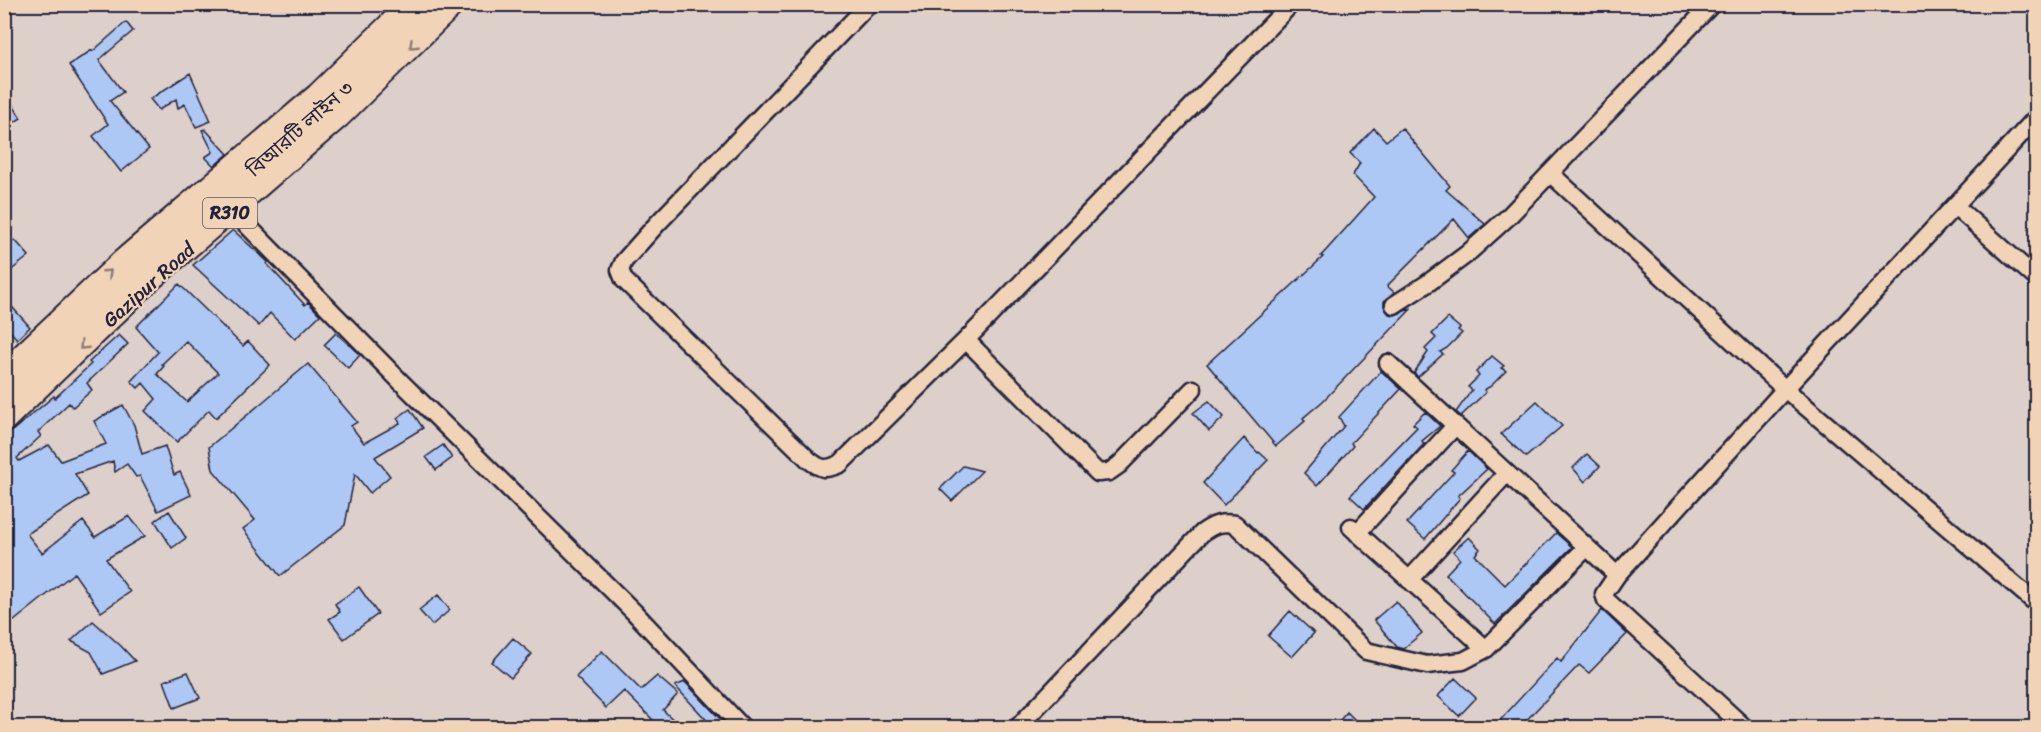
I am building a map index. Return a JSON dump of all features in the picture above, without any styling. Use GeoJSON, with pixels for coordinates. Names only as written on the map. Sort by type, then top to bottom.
{"type":"FeatureCollection","features":[{"type":"Feature","properties":{"kind":"main road","name":"Gazipur Road"},"geometry":{"type":"LineString","coordinates":[[5,370],[123,259],[317,94],[410,4]]}},
{"type":"Feature","properties":{"kind":"main road","name":"বিআরটি লাইন ৩"},"geometry":{"type":"LineString","coordinates":[[4,397],[133,272],[328,106],[433,4]]}},
{"type":"Feature","properties":{"kind":"main road","name":"Gazipur Road"},"geometry":{"type":"LineString","coordinates":[[4,422],[147,284],[339,118],[455,4]]}},
{"type":"Feature","properties":{"kind":"street"},"geometry":{"type":"LineString","coordinates":[[869,4],[657,224],[624,261],[620,270],[624,280],[809,460],[820,468],[830,468],[840,464],[966,340],[1291,4]]}},
{"type":"Feature","properties":{"kind":"street"},"geometry":{"type":"LineString","coordinates":[[1394,305],[1467,254],[1551,174],[1712,4]]}},
{"type":"Feature","properties":{"kind":"street"},"geometry":{"type":"LineString","coordinates":[[1745,728],[1606,600],[1604,594],[1617,575],[1785,389],[2037,118]]}},
{"type":"Feature","properties":{"kind":"street"},"geometry":{"type":"LineString","coordinates":[[1551,174],[1785,389],[2037,603]]}},
{"type":"Feature","properties":{"kind":"street"},"geometry":{"type":"LineString","coordinates":[[1955,206],[2037,278]]}},
{"type":"Feature","properties":{"kind":"street"},"geometry":{"type":"LineString","coordinates":[[232,211],[634,612],[743,728]]}},
{"type":"Feature","properties":{"kind":"street"},"geometry":{"type":"LineString","coordinates":[[966,340],[1098,473],[1109,472],[1119,465],[1193,389]]}},
{"type":"Feature","properties":{"kind":"street"},"geometry":{"type":"LineString","coordinates":[[1388,363],[1617,575]]}},
{"type":"Feature","properties":{"kind":"street"},"geometry":{"type":"LineString","coordinates":[[1455,426],[1354,530],[1486,649]]}},
{"type":"Feature","properties":{"kind":"street"},"geometry":{"type":"LineString","coordinates":[[1409,580],[1506,474]]}},
{"type":"Feature","properties":{"kind":"street"},"geometry":{"type":"LineString","coordinates":[[1017,728],[1202,532],[1215,524],[1224,522],[1235,524],[1366,651],[1427,665],[1463,661],[1486,649],[1586,548]]}},
{"type":"Feature","properties":{"kind":"building"},"geometry":{"type":"Polygon","coordinates":[[[126,22],[133,31],[99,60],[123,92],[110,101],[149,149],[121,172],[93,136],[108,124],[69,65],[93,51],[126,22]]]}},
{"type":"Feature","properties":{"kind":"building"},"geometry":{"type":"Polygon","coordinates":[[[190,73],[211,121],[196,127],[185,104],[178,108],[176,99],[159,110],[150,99],[190,73]]]}},
{"type":"Feature","properties":{"kind":"building"},"geometry":{"type":"Polygon","coordinates":[[[4,91],[21,118],[4,129],[4,91]]]}},
{"type":"Feature","properties":{"kind":"building"},"geometry":{"type":"Polygon","coordinates":[[[1374,128],[1386,141],[1402,128],[1450,186],[1446,190],[1485,224],[1469,238],[1454,219],[1387,286],[1394,292],[1384,301],[1389,314],[1395,315],[1412,308],[1323,401],[1303,418],[1305,421],[1276,446],[1207,364],[1323,257],[1321,256],[1374,197],[1353,175],[1360,163],[1350,153],[1374,128]]]}},
{"type":"Feature","properties":{"kind":"building"},"geometry":{"type":"Polygon","coordinates":[[[205,129],[228,154],[214,166],[205,157],[213,152],[202,130],[205,129]]]}},
{"type":"Feature","properties":{"kind":"building"},"geometry":{"type":"Polygon","coordinates":[[[233,230],[268,262],[267,264],[305,305],[308,302],[320,315],[295,339],[270,313],[259,326],[193,265],[233,230]]]}},
{"type":"Feature","properties":{"kind":"building"},"geometry":{"type":"Polygon","coordinates":[[[15,240],[29,256],[4,276],[4,248],[15,240]]]}},
{"type":"Feature","properties":{"kind":"building"},"geometry":{"type":"Polygon","coordinates":[[[179,284],[243,346],[248,341],[270,365],[216,418],[209,410],[177,442],[145,411],[156,399],[143,383],[138,388],[131,381],[158,352],[136,327],[179,284]],[[186,341],[162,364],[164,366],[157,374],[187,402],[218,373],[186,341]]]}},
{"type":"Feature","properties":{"kind":"building"},"geometry":{"type":"Polygon","coordinates":[[[4,298],[30,327],[17,339],[4,324],[4,298]]]}},
{"type":"Feature","properties":{"kind":"building"},"geometry":{"type":"Polygon","coordinates":[[[1448,318],[1460,328],[1458,330],[1462,333],[1440,352],[1443,354],[1418,377],[1414,373],[1428,352],[1425,349],[1436,338],[1432,334],[1448,318]]]}},
{"type":"Feature","properties":{"kind":"building"},"geometry":{"type":"Polygon","coordinates":[[[336,333],[360,355],[348,368],[324,345],[336,333]]]}},
{"type":"Feature","properties":{"kind":"building"},"geometry":{"type":"Polygon","coordinates":[[[119,335],[128,344],[87,383],[92,390],[73,407],[69,403],[38,432],[41,436],[17,458],[19,461],[49,445],[61,461],[106,444],[94,421],[123,405],[134,425],[142,454],[165,446],[174,475],[180,472],[191,495],[158,511],[140,476],[136,477],[127,464],[115,472],[113,461],[75,474],[88,495],[27,534],[42,553],[83,521],[95,537],[129,516],[145,536],[106,559],[130,592],[101,612],[74,573],[4,629],[4,465],[12,461],[4,451],[4,434],[12,431],[54,396],[55,398],[91,364],[89,362],[119,335]]]}},
{"type":"Feature","properties":{"kind":"building"},"geometry":{"type":"Polygon","coordinates":[[[1492,356],[1504,366],[1501,368],[1506,371],[1484,390],[1486,392],[1461,416],[1456,412],[1472,390],[1468,387],[1479,376],[1476,372],[1492,356]]]}},
{"type":"Feature","properties":{"kind":"building"},"geometry":{"type":"Polygon","coordinates":[[[308,364],[357,422],[351,426],[364,443],[400,423],[397,418],[410,409],[423,428],[375,457],[390,476],[370,493],[355,474],[345,525],[280,576],[243,529],[255,520],[213,470],[209,447],[308,364]]]}},
{"type":"Feature","properties":{"kind":"building"},"geometry":{"type":"Polygon","coordinates":[[[1381,371],[1401,389],[1351,443],[1353,446],[1317,486],[1304,473],[1344,426],[1339,417],[1381,371]]]}},
{"type":"Feature","properties":{"kind":"building"},"geometry":{"type":"Polygon","coordinates":[[[1209,401],[1224,417],[1209,431],[1193,413],[1209,401]]]}},
{"type":"Feature","properties":{"kind":"building"},"geometry":{"type":"Polygon","coordinates":[[[1537,401],[1562,426],[1526,457],[1501,434],[1537,401]]]}},
{"type":"Feature","properties":{"kind":"building"},"geometry":{"type":"Polygon","coordinates":[[[1425,412],[1440,426],[1422,441],[1424,444],[1364,509],[1350,496],[1417,427],[1413,424],[1425,412]]]}},
{"type":"Feature","properties":{"kind":"building"},"geometry":{"type":"Polygon","coordinates":[[[1244,438],[1268,460],[1224,505],[1203,483],[1244,438]]]}},
{"type":"Feature","properties":{"kind":"building"},"geometry":{"type":"Polygon","coordinates":[[[443,445],[452,458],[436,470],[426,457],[443,445]]]}},
{"type":"Feature","properties":{"kind":"building"},"geometry":{"type":"Polygon","coordinates":[[[1468,451],[1487,469],[1458,496],[1460,498],[1425,539],[1407,523],[1454,472],[1451,470],[1468,451]]]}},
{"type":"Feature","properties":{"kind":"building"},"geometry":{"type":"Polygon","coordinates":[[[1587,454],[1600,466],[1585,482],[1573,468],[1587,454]]]}},
{"type":"Feature","properties":{"kind":"building"},"geometry":{"type":"Polygon","coordinates":[[[963,466],[982,471],[952,501],[940,489],[963,466]]]}},
{"type":"Feature","properties":{"kind":"building"},"geometry":{"type":"Polygon","coordinates":[[[169,511],[186,538],[172,548],[155,521],[169,511]]]}},
{"type":"Feature","properties":{"kind":"building"},"geometry":{"type":"Polygon","coordinates":[[[1556,533],[1572,547],[1495,624],[1446,574],[1460,559],[1453,551],[1469,537],[1480,549],[1475,555],[1505,585],[1556,533]]]}},
{"type":"Feature","properties":{"kind":"building"},"geometry":{"type":"Polygon","coordinates":[[[359,587],[378,614],[344,639],[329,619],[340,612],[335,604],[359,587]]]}},
{"type":"Feature","properties":{"kind":"building"},"geometry":{"type":"Polygon","coordinates":[[[438,595],[450,610],[432,625],[419,610],[438,595]]]}},
{"type":"Feature","properties":{"kind":"building"},"geometry":{"type":"Polygon","coordinates":[[[1396,601],[1422,633],[1403,649],[1397,647],[1374,620],[1396,601]]]}},
{"type":"Feature","properties":{"kind":"building"},"geometry":{"type":"Polygon","coordinates":[[[1602,610],[1627,634],[1589,673],[1579,665],[1519,728],[1493,728],[1557,658],[1561,662],[1602,610]]]}},
{"type":"Feature","properties":{"kind":"building"},"geometry":{"type":"Polygon","coordinates":[[[1290,611],[1314,633],[1292,657],[1268,636],[1290,611]]]}},
{"type":"Feature","properties":{"kind":"building"},"geometry":{"type":"Polygon","coordinates":[[[93,621],[135,661],[103,674],[91,652],[71,641],[93,621]]]}},
{"type":"Feature","properties":{"kind":"building"},"geometry":{"type":"Polygon","coordinates":[[[513,638],[532,654],[511,678],[492,662],[513,638]]]}},
{"type":"Feature","properties":{"kind":"building"},"geometry":{"type":"Polygon","coordinates":[[[602,651],[641,690],[657,676],[678,694],[663,710],[682,728],[661,728],[624,691],[606,708],[576,677],[602,651]]]}},
{"type":"Feature","properties":{"kind":"building"},"geometry":{"type":"Polygon","coordinates":[[[188,672],[200,698],[174,708],[164,681],[188,672]]]}},
{"type":"Feature","properties":{"kind":"building"},"geometry":{"type":"Polygon","coordinates":[[[1455,678],[1476,698],[1459,716],[1438,696],[1455,678]]]}},
{"type":"Feature","properties":{"kind":"building"},"geometry":{"type":"Polygon","coordinates":[[[685,682],[723,722],[717,728],[714,728],[675,686],[685,682]]]}},
{"type":"Feature","properties":{"kind":"building"},"geometry":{"type":"Polygon","coordinates":[[[1347,712],[1363,728],[1333,728],[1347,712]]]}}]}
